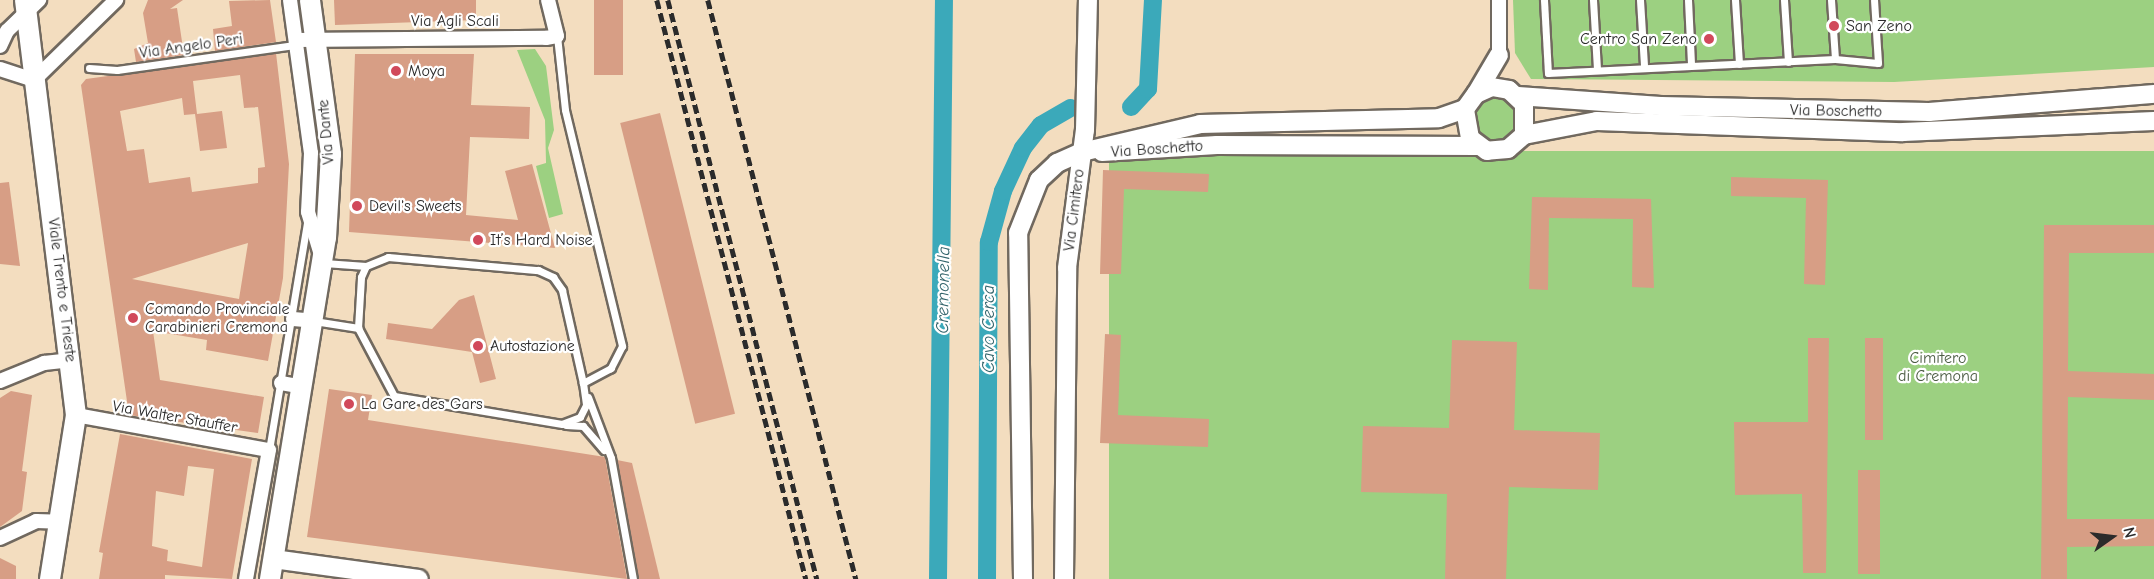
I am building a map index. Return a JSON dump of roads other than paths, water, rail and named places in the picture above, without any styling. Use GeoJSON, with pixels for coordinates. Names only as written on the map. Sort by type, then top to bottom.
{"type":"FeatureCollection","features":[{"type":"Feature","properties":{"kind":"main road","name":"Via Dante"},"geometry":{"type":"LineString","coordinates":[[272,569],[323,263],[331,154],[310,0]]}},
{"type":"Feature","properties":{"kind":"main road","name":"Viale Trento e Trieste"},"geometry":{"type":"LineString","coordinates":[[30,3],[34,80],[72,360],[76,415],[50,579]]}},
{"type":"Feature","properties":{"kind":"street"},"geometry":{"type":"LineString","coordinates":[[0,69],[34,80],[116,0]]}},
{"type":"Feature","properties":{"kind":"street","name":"Via Dante"},"geometry":{"type":"LineString","coordinates":[[290,0],[311,153],[308,212],[323,263]]}},
{"type":"Feature","properties":{"kind":"street"},"geometry":{"type":"LineString","coordinates":[[548,0],[557,36]]}},
{"type":"Feature","properties":{"kind":"street"},"geometry":{"type":"LineString","coordinates":[[1082,152],[1088,0]]}},
{"type":"Feature","properties":{"kind":"street"},"geometry":{"type":"LineString","coordinates":[[1499,0],[1499,55],[1514,93],[1528,114],[1524,135]]}},
{"type":"Feature","properties":{"kind":"street"},"geometry":{"type":"LineString","coordinates":[[0,46],[30,3]]}},
{"type":"Feature","properties":{"kind":"street","name":"Via Agli Scali"},"geometry":{"type":"LineString","coordinates":[[316,37],[557,36]]}},
{"type":"Feature","properties":{"kind":"street"},"geometry":{"type":"LineString","coordinates":[[296,43],[316,37]]}},
{"type":"Feature","properties":{"kind":"street"},"geometry":{"type":"LineString","coordinates":[[1477,146],[1465,129],[1466,109],[1499,55]]}},
{"type":"Feature","properties":{"kind":"street","name":"Via Boschetto"},"geometry":{"type":"LineString","coordinates":[[1476,94],[1492,87],[1514,93],[1661,106],[1929,112],[2154,94]]}},
{"type":"Feature","properties":{"kind":"street","name":"Via Boschetto"},"geometry":{"type":"LineString","coordinates":[[1082,152],[1200,124],[1438,118],[1466,109]]}},
{"type":"Feature","properties":{"kind":"street","name":"Via Boschetto"},"geometry":{"type":"LineString","coordinates":[[1082,152],[1217,145],[1477,146],[1508,149],[1524,135],[1597,121],[1903,132],[2154,121]]}},
{"type":"Feature","properties":{"kind":"street","name":"Via Cimitero"},"geometry":{"type":"LineString","coordinates":[[1023,579],[1018,233],[1039,180],[1058,163],[1082,152]]}},
{"type":"Feature","properties":{"kind":"street","name":"Via Cimitero"},"geometry":{"type":"LineString","coordinates":[[1064,579],[1067,268],[1082,152]]}},
{"type":"Feature","properties":{"kind":"street"},"geometry":{"type":"LineString","coordinates":[[293,319],[314,321]]}},
{"type":"Feature","properties":{"kind":"street"},"geometry":{"type":"LineString","coordinates":[[0,381],[44,363],[72,360]]}},
{"type":"Feature","properties":{"kind":"street"},"geometry":{"type":"LineString","coordinates":[[281,383],[303,387]]}},
{"type":"Feature","properties":{"kind":"street","name":"Via Walter Stauffer"},"geometry":{"type":"LineString","coordinates":[[76,415],[269,450]]}},
{"type":"Feature","properties":{"kind":"street"},"geometry":{"type":"LineString","coordinates":[[269,450],[288,474]]}},
{"type":"Feature","properties":{"kind":"street","name":"Via Dante"},"geometry":{"type":"LineString","coordinates":[[246,579],[269,450]]}},
{"type":"Feature","properties":{"kind":"street"},"geometry":{"type":"LineString","coordinates":[[0,538],[36,520],[58,522]]}},
{"type":"Feature","properties":{"kind":"street"},"geometry":{"type":"LineString","coordinates":[[250,556],[272,569],[300,563],[419,579]]}},
{"type":"Feature","properties":{"kind":"lane"},"geometry":{"type":"LineString","coordinates":[[1544,0],[1548,73],[1644,65],[1739,64],[1835,59],[1878,63],[1874,0]]}},
{"type":"Feature","properties":{"kind":"lane"},"geometry":{"type":"LineString","coordinates":[[1593,0],[1596,70]]}},
{"type":"Feature","properties":{"kind":"lane"},"geometry":{"type":"LineString","coordinates":[[1640,0],[1644,65]]}},
{"type":"Feature","properties":{"kind":"lane"},"geometry":{"type":"LineString","coordinates":[[1688,0],[1691,64]]}},
{"type":"Feature","properties":{"kind":"lane"},"geometry":{"type":"LineString","coordinates":[[1735,0],[1739,64]]}},
{"type":"Feature","properties":{"kind":"lane"},"geometry":{"type":"LineString","coordinates":[[1784,0],[1788,62]]}},
{"type":"Feature","properties":{"kind":"lane"},"geometry":{"type":"LineString","coordinates":[[1831,0],[1835,59]]}},
{"type":"Feature","properties":{"kind":"lane"},"geometry":{"type":"LineString","coordinates":[[557,36],[565,110],[622,346],[619,360],[602,375],[583,383]]}},
{"type":"Feature","properties":{"kind":"lane","name":"Via Angelo Peri"},"geometry":{"type":"LineString","coordinates":[[89,68],[117,70],[296,43]]}},
{"type":"Feature","properties":{"kind":"lane","name":"Via Dante"},"geometry":{"type":"LineString","coordinates":[[269,450],[293,319],[308,212]]}},
{"type":"Feature","properties":{"kind":"lane"},"geometry":{"type":"LineString","coordinates":[[323,263],[366,266],[388,257],[546,273],[562,291],[583,383],[610,458],[633,579]]}},
{"type":"Feature","properties":{"kind":"lane"},"geometry":{"type":"LineString","coordinates":[[366,266],[358,328],[388,390],[400,400],[583,426],[597,439],[615,488]]}},
{"type":"Feature","properties":{"kind":"lane"},"geometry":{"type":"LineString","coordinates":[[314,321],[358,328]]}},
{"type":"Feature","properties":{"kind":"lane"},"geometry":{"type":"LineString","coordinates":[[562,424],[584,411],[583,383]]}},
{"type":"Feature","properties":{"kind":"waterway","name":"Cremonella"},"geometry":{"type":"LineString","coordinates":[[938,579],[944,0]]}},
{"type":"Feature","properties":{"kind":"waterway","name":"Cavo Cerca"},"geometry":{"type":"LineString","coordinates":[[1131,107],[1148,89],[1153,0]]}},
{"type":"Feature","properties":{"kind":"waterway","name":"Cavo Cerca"},"geometry":{"type":"LineString","coordinates":[[987,579],[989,242],[1003,191],[1023,148],[1041,125],[1071,108]]}},
{"type":"Feature","properties":{"kind":"railway"},"geometry":{"type":"LineString","coordinates":[[657,0],[806,579]]}},
{"type":"Feature","properties":{"kind":"railway"},"geometry":{"type":"LineString","coordinates":[[668,0],[817,579]]}},
{"type":"Feature","properties":{"kind":"railway"},"geometry":{"type":"LineString","coordinates":[[708,0],[856,579]]}},
{"type":"Feature","properties":{"kind":"place","name":"San Zeno"},"geometry":{"type":"Point","coordinates":[1834,26]}},
{"type":"Feature","properties":{"kind":"place","name":"Centro San Zeno"},"geometry":{"type":"Point","coordinates":[1709,39]}},
{"type":"Feature","properties":{"kind":"place","name":"Moya"},"geometry":{"type":"Point","coordinates":[396,71]}},
{"type":"Feature","properties":{"kind":"place","name":"Devil's Sweets"},"geometry":{"type":"Point","coordinates":[357,206]}},
{"type":"Feature","properties":{"kind":"place","name":"It’s Hard Noise"},"geometry":{"type":"Point","coordinates":[478,240]}},
{"type":"Feature","properties":{"kind":"place","name":"Comando Provinciale Carabinieri Cremona"},"geometry":{"type":"Point","coordinates":[133,318]}},
{"type":"Feature","properties":{"kind":"place","name":"Autostazione"},"geometry":{"type":"Point","coordinates":[478,346]}},
{"type":"Feature","properties":{"kind":"place","name":"La Gare des Gars"},"geometry":{"type":"Point","coordinates":[349,404]}},
{"type":"Feature","properties":{"kind":"park label","name":"Cimitero di Cremona"},"geometry":{"type":"Point","coordinates":[1938,367]}}]}
